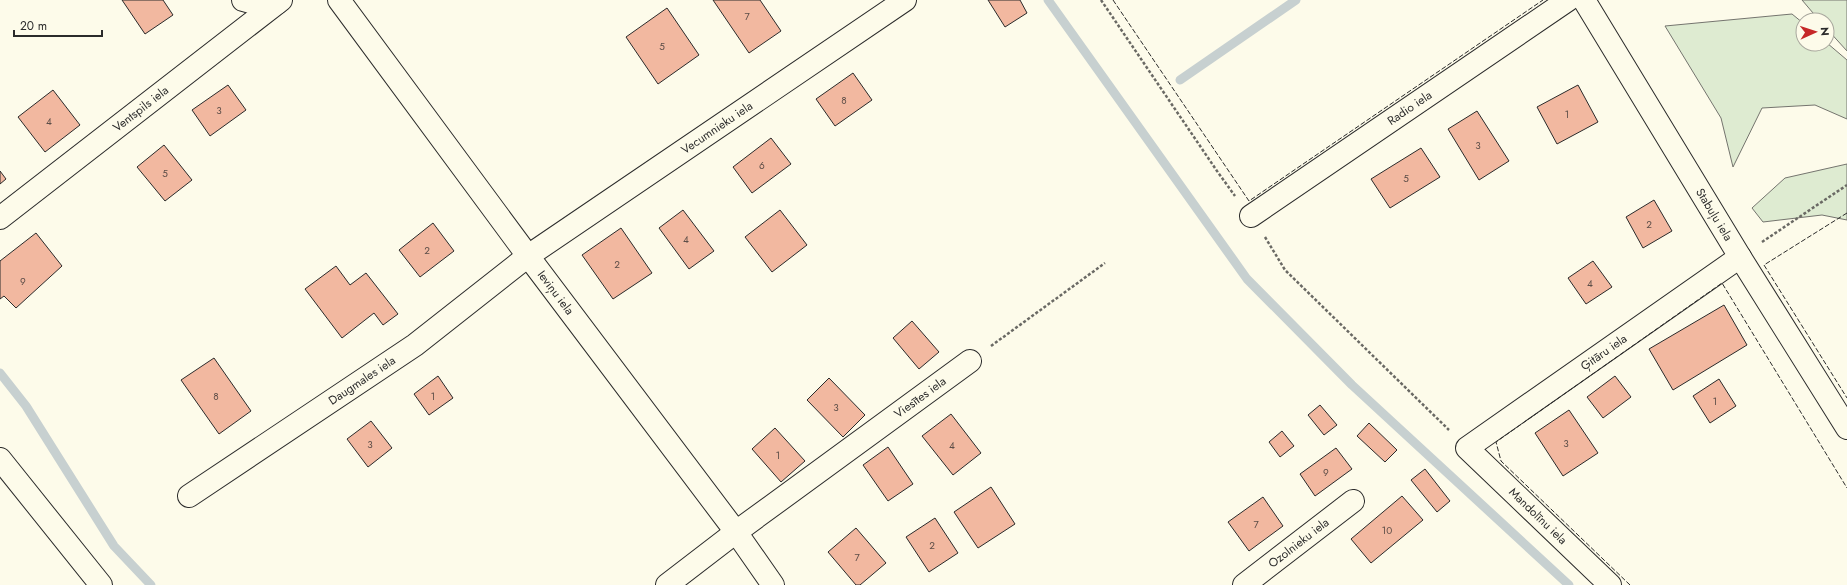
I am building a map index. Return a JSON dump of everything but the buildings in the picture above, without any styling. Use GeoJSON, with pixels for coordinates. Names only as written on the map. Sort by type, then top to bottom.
{"type":"FeatureCollection","features":[{"type":"Feature","properties":{"kind":"street"},"geometry":{"type":"LineString","coordinates":[[243,0],[261,5],[279,1]]}},
{"type":"Feature","properties":{"kind":"street","name":"Ieviņu iela"},"geometry":{"type":"LineString","coordinates":[[339,0],[528,256],[736,532],[773,585]]}},
{"type":"Feature","properties":{"kind":"street","name":"Vecumnieku iela"},"geometry":{"type":"LineString","coordinates":[[528,256],[905,0]]}},
{"type":"Feature","properties":{"kind":"street","name":"Radio iela"},"geometry":{"type":"LineString","coordinates":[[1252,216],[1568,0]]}},
{"type":"Feature","properties":{"kind":"street","name":"Stabuļu iela"},"geometry":{"type":"LineString","coordinates":[[1584,0],[1740,257],[1847,428]]}},
{"type":"Feature","properties":{"kind":"street","name":"Ventspils iela"},"geometry":{"type":"LineString","coordinates":[[0,218],[279,1]]}},
{"type":"Feature","properties":{"kind":"street","name":"Daugmales iela"},"geometry":{"type":"LineString","coordinates":[[190,496],[415,345],[528,256]]}},
{"type":"Feature","properties":{"kind":"street","name":"Ģitāru iela"},"geometry":{"type":"LineString","coordinates":[[1467,448],[1740,257]]}},
{"type":"Feature","properties":{"kind":"street","name":"Viesītes iela"},"geometry":{"type":"LineString","coordinates":[[667,585],[736,532],[970,361]]}},
{"type":"Feature","properties":{"kind":"street","name":"Mandolīnu iela"},"geometry":{"type":"LineString","coordinates":[[1467,448],[1610,585]]}},
{"type":"Feature","properties":{"kind":"street"},"geometry":{"type":"LineString","coordinates":[[0,459],[100,585]]}},
{"type":"Feature","properties":{"kind":"street","name":"Ozolnieku iela"},"geometry":{"type":"LineString","coordinates":[[1244,585],[1353,501]]}},
{"type":"Feature","properties":{"kind":"path"},"geometry":{"type":"LineString","coordinates":[[1740,257],[1847,185]]}},
{"type":"Feature","properties":{"kind":"path"},"geometry":{"type":"LineString","coordinates":[[970,361],[1105,263]]}},
{"type":"Feature","properties":{"kind":"green space"},"geometry":{"type":"Polygon","coordinates":[[[1802,0],[1847,0],[1847,51],[1835,38],[1835,12],[1812,12],[1802,0]]]}},
{"type":"Feature","properties":{"kind":"green space"},"geometry":{"type":"Polygon","coordinates":[[[1792,14],[1795,16],[1795,52],[1835,52],[1835,50],[1847,60],[1847,119],[1815,105],[1762,108],[1733,167],[1721,118],[1665,26],[1792,14]]]}},
{"type":"Feature","properties":{"kind":"green space"},"geometry":{"type":"Polygon","coordinates":[[[1847,164],[1847,220],[1822,215],[1763,222],[1752,208],[1785,178],[1847,164]]]}},
{"type":"Feature","properties":{"kind":"waterway"},"geometry":{"type":"LineString","coordinates":[[1048,0],[1247,279],[1352,385],[1569,585]]}},
{"type":"Feature","properties":{"kind":"waterway"},"geometry":{"type":"LineString","coordinates":[[1180,80],[1296,0]]}},
{"type":"Feature","properties":{"kind":"waterway"},"geometry":{"type":"LineString","coordinates":[[0,373],[26,406],[114,546],[151,585]]}},
{"type":"Feature","properties":{"kind":"fence"},"geometry":{"type":"LineString","coordinates":[[1113,0],[1249,201],[1543,0]]}},
{"type":"Feature","properties":{"kind":"fence"},"geometry":{"type":"LineString","coordinates":[[1847,213],[1764,265],[1847,398]]}},
{"type":"Feature","properties":{"kind":"fence"},"geometry":{"type":"LineString","coordinates":[[1630,585],[1501,461],[1496,442],[1722,283],[1847,488]]}}]}
